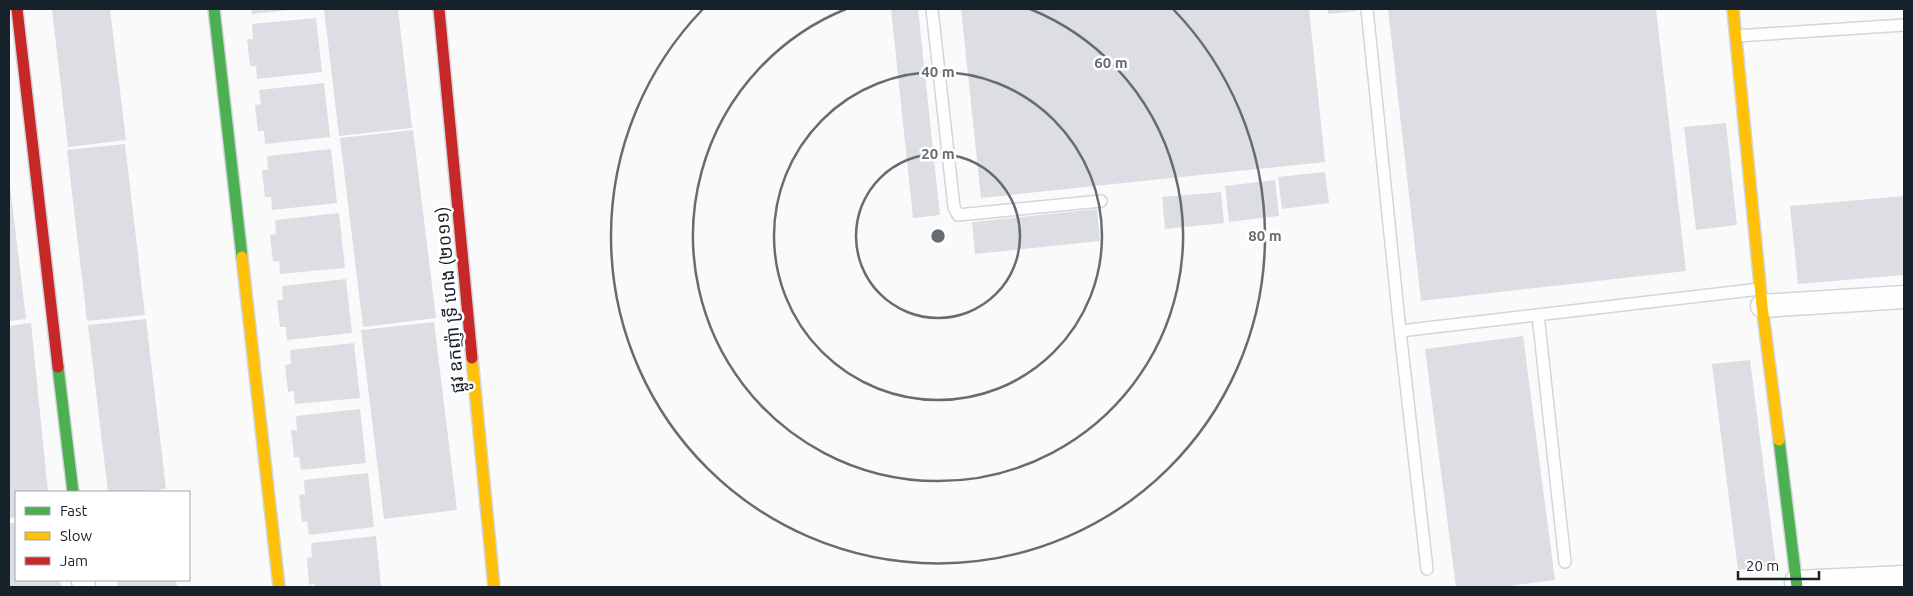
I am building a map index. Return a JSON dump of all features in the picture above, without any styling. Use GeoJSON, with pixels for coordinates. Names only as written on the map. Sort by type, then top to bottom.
{"type":"FeatureCollection","features":[{"type":"Feature","properties":{"kind":"street"},"geometry":{"type":"LineString","coordinates":[[16,9],[73,491]]}},
{"type":"Feature","properties":{"kind":"street"},"geometry":{"type":"LineString","coordinates":[[214,9],[279,587]]}},
{"type":"Feature","properties":{"kind":"street","name":"ផ្លូវ ឧកញ៉ា ទ្រី ហេង (២០១១)"},"geometry":{"type":"LineString","coordinates":[[439,9],[494,587]]}},
{"type":"Feature","properties":{"kind":"street"},"geometry":{"type":"LineString","coordinates":[[1733,9],[1761,297],[1797,585],[1904,577]]}},
{"type":"Feature","properties":{"kind":"street"},"geometry":{"type":"LineString","coordinates":[[1761,297],[1904,297]]}},
{"type":"Feature","properties":{"kind":"lane"},"geometry":{"type":"LineString","coordinates":[[932,9],[954,207],[958,215],[1101,201]]}},
{"type":"Feature","properties":{"kind":"lane"},"geometry":{"type":"LineString","coordinates":[[1367,9],[1427,569]]}},
{"type":"Feature","properties":{"kind":"lane"},"geometry":{"type":"LineString","coordinates":[[1736,36],[1904,24]]}},
{"type":"Feature","properties":{"kind":"lane"},"geometry":{"type":"LineString","coordinates":[[1400,331],[1538,315],[1761,297]]}},
{"type":"Feature","properties":{"kind":"lane"},"geometry":{"type":"LineString","coordinates":[[1538,315],[1565,562]]}},
{"type":"Feature","properties":{"kind":"building"},"geometry":{"type":"Polygon","coordinates":[[[52,9],[110,9],[126,140],[68,147],[52,9]]]}},
{"type":"Feature","properties":{"kind":"building"},"geometry":{"type":"Polygon","coordinates":[[[251,9],[290,9],[290,10],[252,14],[251,9]]]}},
{"type":"Feature","properties":{"kind":"building"},"geometry":{"type":"Polygon","coordinates":[[[324,9],[398,9],[412,128],[339,136],[324,9]]]}},
{"type":"Feature","properties":{"kind":"building"},"geometry":{"type":"Polygon","coordinates":[[[891,9],[918,9],[940,215],[913,218],[891,9]]]}},
{"type":"Feature","properties":{"kind":"building"},"geometry":{"type":"Polygon","coordinates":[[[961,9],[1309,9],[1325,162],[981,198],[961,9]]]}},
{"type":"Feature","properties":{"kind":"building"},"geometry":{"type":"Polygon","coordinates":[[[1328,9],[1357,9],[1357,11],[1328,14],[1328,9]]]}},
{"type":"Feature","properties":{"kind":"building"},"geometry":{"type":"Polygon","coordinates":[[[1388,9],[1656,9],[1686,271],[1421,301],[1388,9]]]}},
{"type":"Feature","properties":{"kind":"building"},"geometry":{"type":"Polygon","coordinates":[[[316,18],[322,72],[257,79],[256,66],[250,66],[247,39],[253,39],[252,24],[316,18]]]}},
{"type":"Feature","properties":{"kind":"building"},"geometry":{"type":"Polygon","coordinates":[[[324,83],[330,137],[265,144],[264,131],[258,131],[255,105],[261,104],[259,90],[324,83]]]}},
{"type":"Feature","properties":{"kind":"building"},"geometry":{"type":"Polygon","coordinates":[[[1726,123],[1737,225],[1696,230],[1684,127],[1726,123]]]}},
{"type":"Feature","properties":{"kind":"building"},"geometry":{"type":"Polygon","coordinates":[[[413,130],[436,318],[363,327],[340,138],[413,130]]]}},
{"type":"Feature","properties":{"kind":"building"},"geometry":{"type":"Polygon","coordinates":[[[125,144],[145,315],[87,321],[67,150],[125,144]]]}},
{"type":"Feature","properties":{"kind":"building"},"geometry":{"type":"Polygon","coordinates":[[[331,149],[337,203],[272,210],[271,197],[265,197],[262,170],[268,170],[267,156],[331,149]]]}},
{"type":"Feature","properties":{"kind":"building"},"geometry":{"type":"Polygon","coordinates":[[[1325,172],[1329,203],[1282,209],[1278,177],[1325,172]]]}},
{"type":"Feature","properties":{"kind":"building"},"geometry":{"type":"Polygon","coordinates":[[[9,177],[26,319],[9,321],[9,177]]]}},
{"type":"Feature","properties":{"kind":"building"},"geometry":{"type":"Polygon","coordinates":[[[1275,180],[1279,216],[1229,222],[1225,186],[1275,180]]]}},
{"type":"Feature","properties":{"kind":"building"},"geometry":{"type":"Polygon","coordinates":[[[1221,192],[1224,223],[1165,229],[1162,197],[1221,192]]]}},
{"type":"Feature","properties":{"kind":"building"},"geometry":{"type":"Polygon","coordinates":[[[1904,196],[1904,275],[1798,284],[1790,206],[1904,196]]]}},
{"type":"Feature","properties":{"kind":"building"},"geometry":{"type":"Polygon","coordinates":[[[1097,209],[1100,241],[975,254],[972,222],[1097,209]]]}},
{"type":"Feature","properties":{"kind":"building"},"geometry":{"type":"Polygon","coordinates":[[[339,213],[345,268],[280,274],[279,261],[273,262],[270,235],[276,234],[275,220],[339,213]]]}},
{"type":"Feature","properties":{"kind":"building"},"geometry":{"type":"Polygon","coordinates":[[[346,279],[352,333],[287,340],[286,327],[280,327],[277,300],[283,300],[282,286],[346,279]]]}},
{"type":"Feature","properties":{"kind":"building"},"geometry":{"type":"Polygon","coordinates":[[[146,319],[166,489],[108,491],[88,325],[146,319]]]}},
{"type":"Feature","properties":{"kind":"building"},"geometry":{"type":"Polygon","coordinates":[[[434,322],[457,510],[384,519],[361,330],[434,322]]]}},
{"type":"Feature","properties":{"kind":"building"},"geometry":{"type":"Polygon","coordinates":[[[31,323],[48,491],[15,491],[15,517],[9,518],[9,326],[31,323]]]}},
{"type":"Feature","properties":{"kind":"building"},"geometry":{"type":"Polygon","coordinates":[[[1523,336],[1555,580],[1502,587],[1456,587],[1425,349],[1523,336]]]}},
{"type":"Feature","properties":{"kind":"building"},"geometry":{"type":"Polygon","coordinates":[[[354,343],[360,398],[295,404],[294,391],[288,392],[285,365],[291,364],[290,350],[354,343]]]}},
{"type":"Feature","properties":{"kind":"building"},"geometry":{"type":"Polygon","coordinates":[[[1750,360],[1776,565],[1738,570],[1712,364],[1750,360]]]}},
{"type":"Feature","properties":{"kind":"building"},"geometry":{"type":"Polygon","coordinates":[[[360,409],[366,463],[301,470],[299,457],[294,457],[291,430],[297,430],[296,416],[360,409]]]}},
{"type":"Feature","properties":{"kind":"building"},"geometry":{"type":"Polygon","coordinates":[[[368,473],[374,527],[309,535],[307,521],[302,522],[299,495],[305,494],[304,480],[368,473]]]}},
{"type":"Feature","properties":{"kind":"building"},"geometry":{"type":"Polygon","coordinates":[[[9,523],[15,523],[15,581],[60,581],[61,587],[9,587],[9,523]]]}},
{"type":"Feature","properties":{"kind":"building"},"geometry":{"type":"Polygon","coordinates":[[[376,536],[381,587],[315,587],[315,584],[309,585],[307,558],[312,557],[311,543],[376,536]]]}},
{"type":"Feature","properties":{"kind":"building"},"geometry":{"type":"Polygon","coordinates":[[[117,581],[176,581],[177,587],[118,587],[117,581]]]}},
{"type":"Feature","properties":{"kind":"traffic: fast"},"geometry":{"type":"LineString","coordinates":[[214,9],[242,257]]}},
{"type":"Feature","properties":{"kind":"traffic: fast"},"geometry":{"type":"LineString","coordinates":[[58,367],[73,491]]}},
{"type":"Feature","properties":{"kind":"traffic: fast"},"geometry":{"type":"LineString","coordinates":[[1779,440],[1797,587]]}},
{"type":"Feature","properties":{"kind":"traffic: slow"},"geometry":{"type":"LineString","coordinates":[[1733,9],[1762,306],[1779,440]]}},
{"type":"Feature","properties":{"kind":"traffic: slow"},"geometry":{"type":"LineString","coordinates":[[242,257],[279,587]]}},
{"type":"Feature","properties":{"kind":"traffic: slow"},"geometry":{"type":"LineString","coordinates":[[472,358],[494,587]]}},
{"type":"Feature","properties":{"kind":"traffic: jam"},"geometry":{"type":"LineString","coordinates":[[17,9],[58,367]]}},
{"type":"Feature","properties":{"kind":"traffic: jam"},"geometry":{"type":"LineString","coordinates":[[439,9],[472,358]]}}]}
